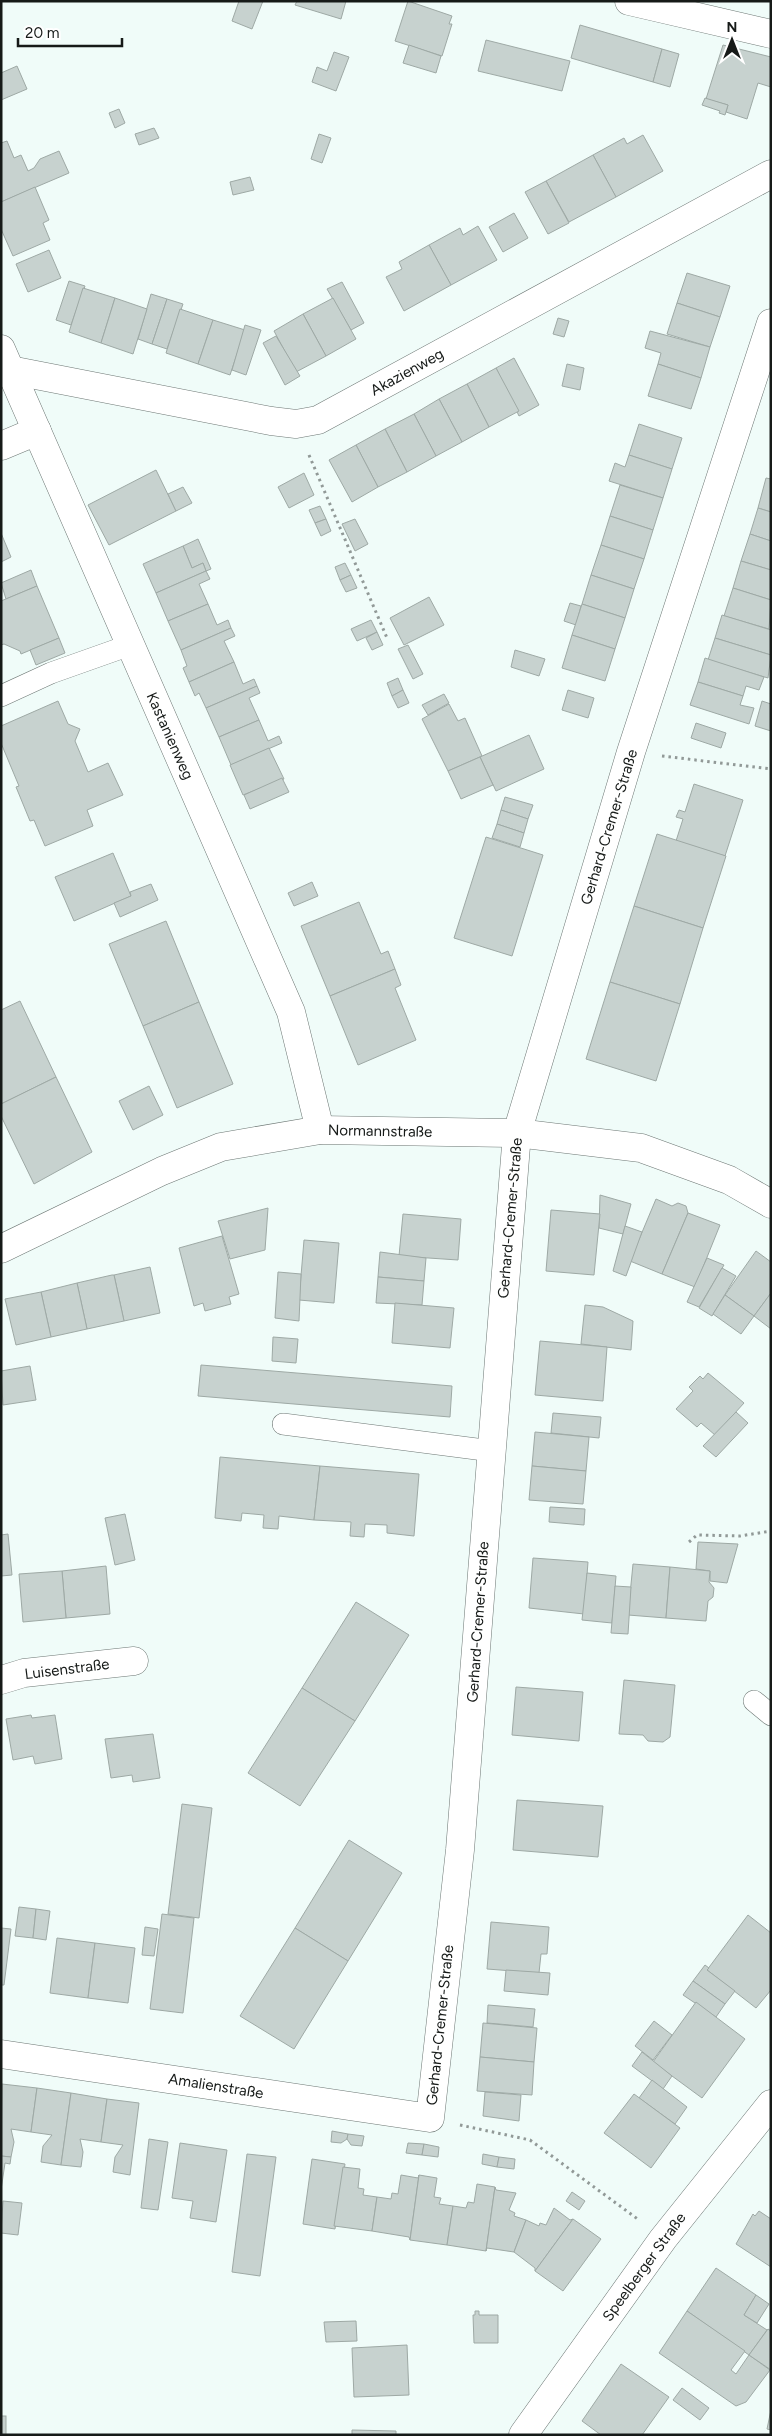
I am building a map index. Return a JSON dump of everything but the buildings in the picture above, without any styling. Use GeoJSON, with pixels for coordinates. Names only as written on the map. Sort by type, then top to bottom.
{"type":"FeatureCollection","features":[{"type":"Feature","properties":{"kind":"street"},"geometry":{"type":"LineString","coordinates":[[629,1],[771,34]]}},
{"type":"Feature","properties":{"kind":"street","name":"Akazienweg"},"geometry":{"type":"LineString","coordinates":[[6,360],[296,424],[318,420],[771,174]]}},
{"type":"Feature","properties":{"kind":"street","name":"Gerhard-Cremer-Straße"},"geometry":{"type":"LineString","coordinates":[[430,2118],[460,1850],[517,1133],[631,752],[771,323]]}},
{"type":"Feature","properties":{"kind":"street","name":"Kastanienweg"},"geometry":{"type":"LineString","coordinates":[[6,360],[291,1012],[320,1130]]}},
{"type":"Feature","properties":{"kind":"street"},"geometry":{"type":"LineString","coordinates":[[1,446],[37,431]]}},
{"type":"Feature","properties":{"kind":"street","name":"Normannstraße"},"geometry":{"type":"LineString","coordinates":[[1,1250],[162,1171],[221,1147],[320,1130],[517,1133],[642,1148],[729,1180],[771,1204]]}},
{"type":"Feature","properties":{"kind":"street","name":"Luisenstraße"},"geometry":{"type":"LineString","coordinates":[[1,1680],[24,1673],[134,1660]]}},
{"type":"Feature","properties":{"kind":"street","name":"Amalienstraße"},"geometry":{"type":"LineString","coordinates":[[1,2054],[430,2118]]}},
{"type":"Feature","properties":{"kind":"street","name":"Speelberger Straße"},"geometry":{"type":"LineString","coordinates":[[523,2435],[663,2239],[771,2104]]}},
{"type":"Feature","properties":{"kind":"lane"},"geometry":{"type":"LineString","coordinates":[[1,696],[51,673],[130,645]]}},
{"type":"Feature","properties":{"kind":"lane"},"geometry":{"type":"LineString","coordinates":[[283,1424],[492,1450]]}},
{"type":"Feature","properties":{"kind":"lane"},"geometry":{"type":"LineString","coordinates":[[754,1701],[771,1715]]}},
{"type":"Feature","properties":{"kind":"path"},"geometry":{"type":"LineString","coordinates":[[296,424],[387,638]]}},
{"type":"Feature","properties":{"kind":"path"},"geometry":{"type":"LineString","coordinates":[[631,752],[771,769]]}},
{"type":"Feature","properties":{"kind":"path"},"geometry":{"type":"LineString","coordinates":[[689,1542],[697,1535],[740,1536],[771,1531]]}},
{"type":"Feature","properties":{"kind":"path"},"geometry":{"type":"LineString","coordinates":[[430,2118],[530,2140],[627,2210],[663,2239]]}}]}
